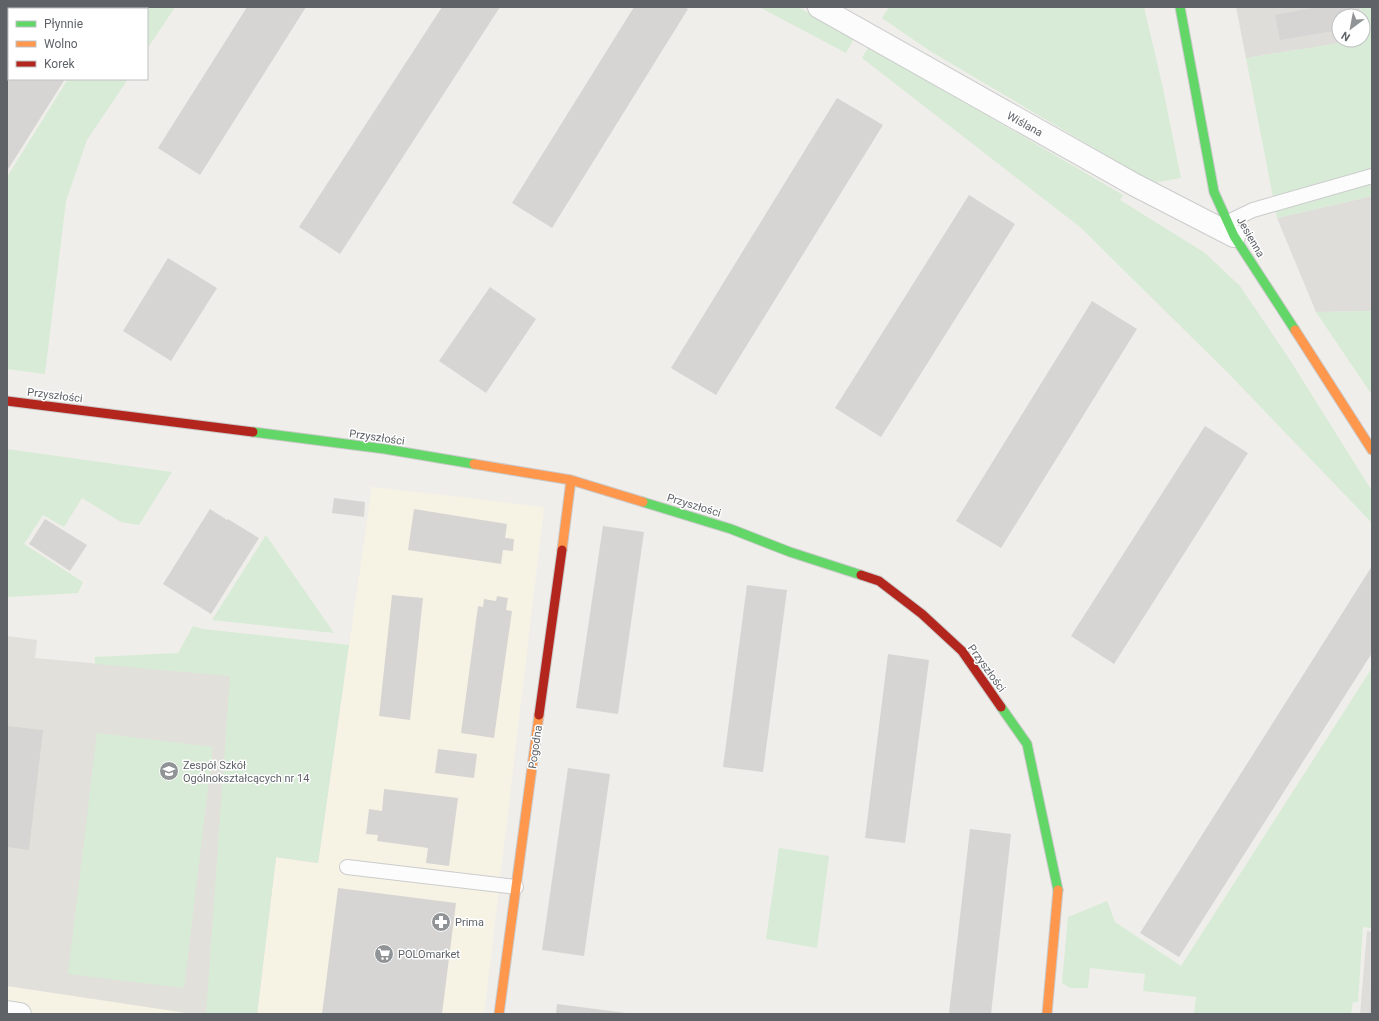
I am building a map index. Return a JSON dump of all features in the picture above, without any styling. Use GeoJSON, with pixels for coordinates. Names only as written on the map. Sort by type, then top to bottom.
{"type":"FeatureCollection","features":[{"type":"Feature","properties":{"kind":"street","name":"Wiślana"},"geometry":{"type":"LineString","coordinates":[[819,7],[1135,185],[1231,229]]}},
{"type":"Feature","properties":{"kind":"street","name":"Jesienna"},"geometry":{"type":"LineString","coordinates":[[1180,7],[1214,192],[1231,229],[1372,450]]}},
{"type":"Feature","properties":{"kind":"street","name":"Przyszłości"},"geometry":{"type":"LineString","coordinates":[[7,401],[385,449],[571,480],[731,529],[790,552],[879,581],[922,614],[962,651],[1027,744],[1060,892],[1047,1014]]}},
{"type":"Feature","properties":{"kind":"street","name":"Pogodna"},"geometry":{"type":"LineString","coordinates":[[499,1014],[571,480]]}},
{"type":"Feature","properties":{"kind":"street"},"geometry":{"type":"LineString","coordinates":[[7,1012],[20,1014]]}},
{"type":"Feature","properties":{"kind":"lane"},"geometry":{"type":"LineString","coordinates":[[1231,229],[1253,210],[1372,176]]}},
{"type":"Feature","properties":{"kind":"lane"},"geometry":{"type":"LineString","coordinates":[[347,867],[516,887]]}},
{"type":"Feature","properties":{"kind":"shaded area"},"geometry":{"type":"Polygon","coordinates":[[[1236,7],[1360,7],[1331,8],[1331,45],[1246,58],[1236,7]]]}},
{"type":"Feature","properties":{"kind":"shaded area"},"geometry":{"type":"Polygon","coordinates":[[[1372,196],[1372,311],[1316,312],[1277,218],[1372,196]]]}},
{"type":"Feature","properties":{"kind":"shaded area"},"geometry":{"type":"Polygon","coordinates":[[[372,487],[544,507],[484,1014],[257,1014],[276,857],[318,863],[372,487]]]}},
{"type":"Feature","properties":{"kind":"shaded area","name":"Zespół Szkół Ogólnokształcących nr 14"},"geometry":{"type":"Polygon","coordinates":[[[7,636],[37,640],[35,658],[343,686],[318,863],[276,857],[257,1014],[193,1014],[7,986],[7,636]]]}},
{"type":"Feature","properties":{"kind":"shaded area"},"geometry":{"type":"Polygon","coordinates":[[[1367,931],[1372,932],[1372,1014],[1360,1014],[1367,931]]]}},
{"type":"Feature","properties":{"kind":"shaded area"},"geometry":{"type":"Polygon","coordinates":[[[7,986],[193,1014],[7,1014],[7,986]]]}},
{"type":"Feature","properties":{"kind":"green space"},"geometry":{"type":"Polygon","coordinates":[[[175,7],[148,48],[148,8],[112,8],[175,7]]]}},
{"type":"Feature","properties":{"kind":"green space"},"geometry":{"type":"Polygon","coordinates":[[[759,7],[798,7],[854,39],[846,53],[759,7]]]}},
{"type":"Feature","properties":{"kind":"green space"},"geometry":{"type":"Polygon","coordinates":[[[889,7],[1144,7],[1163,88],[1181,178],[1153,183],[930,51],[882,18],[889,7]]]}},
{"type":"Feature","properties":{"kind":"green space"},"geometry":{"type":"Polygon","coordinates":[[[1372,7],[1372,196],[1277,218],[1246,58],[1331,44],[1331,48],[1371,48],[1371,8],[1360,8],[1372,7]]]}},
{"type":"Feature","properties":{"kind":"green space"},"geometry":{"type":"Polygon","coordinates":[[[869,46],[1123,195],[1120,200],[1205,253],[1240,286],[1290,360],[1372,491],[1372,523],[1227,372],[1080,227],[862,58],[869,46]]]}},
{"type":"Feature","properties":{"kind":"green space"},"geometry":{"type":"Polygon","coordinates":[[[67,80],[127,80],[87,140],[66,201],[45,374],[7,369],[7,177],[67,80]]]}},
{"type":"Feature","properties":{"kind":"green space"},"geometry":{"type":"Polygon","coordinates":[[[1372,311],[1372,395],[1316,312],[1372,311]]]}},
{"type":"Feature","properties":{"kind":"green space"},"geometry":{"type":"Polygon","coordinates":[[[7,449],[172,472],[139,525],[121,522],[82,498],[64,527],[43,515],[24,544],[83,582],[78,593],[7,597],[7,449]]]}},
{"type":"Feature","properties":{"kind":"green space"},"geometry":{"type":"Polygon","coordinates":[[[266,535],[334,633],[212,620],[266,535]]]}},
{"type":"Feature","properties":{"kind":"green space"},"geometry":{"type":"Polygon","coordinates":[[[193,626],[203,629],[349,645],[318,863],[276,857],[257,1014],[206,1014],[230,676],[95,664],[95,657],[178,653],[193,626]]]}},
{"type":"Feature","properties":{"kind":"green space"},"geometry":{"type":"Polygon","coordinates":[[[1372,668],[1372,928],[1363,927],[1358,1002],[1353,1002],[1351,1014],[1194,1014],[1196,997],[1143,991],[1145,974],[1090,968],[1088,988],[1070,988],[1062,983],[1068,917],[1107,901],[1115,922],[1181,966],[1372,668]]]}},
{"type":"Feature","properties":{"kind":"green space"},"geometry":{"type":"Polygon","coordinates":[[[97,733],[213,747],[184,988],[68,974],[97,733]]]}},
{"type":"Feature","properties":{"kind":"green space"},"geometry":{"type":"Polygon","coordinates":[[[779,848],[829,856],[817,948],[766,939],[779,848]]]}},
{"type":"Feature","properties":{"kind":"building"},"geometry":{"type":"Polygon","coordinates":[[[54,7],[110,7],[110,8],[54,7]]]}},
{"type":"Feature","properties":{"kind":"building"},"geometry":{"type":"Polygon","coordinates":[[[247,7],[306,7],[200,175],[158,148],[247,7]]]}},
{"type":"Feature","properties":{"kind":"building"},"geometry":{"type":"Polygon","coordinates":[[[442,7],[500,7],[340,254],[299,227],[442,7]]]}},
{"type":"Feature","properties":{"kind":"building"},"geometry":{"type":"Polygon","coordinates":[[[634,7],[684,7],[688,9],[552,228],[512,203],[634,7]]]}},
{"type":"Feature","properties":{"kind":"building"},"geometry":{"type":"Polygon","coordinates":[[[1318,7],[1351,8],[1331,8],[1331,31],[1280,40],[1275,15],[1318,7]]]}},
{"type":"Feature","properties":{"kind":"building"},"geometry":{"type":"Polygon","coordinates":[[[8,80],[64,80],[7,171],[7,82],[8,80]]]}},
{"type":"Feature","properties":{"kind":"building"},"geometry":{"type":"Polygon","coordinates":[[[837,98],[883,125],[716,395],[671,368],[837,98]]]}},
{"type":"Feature","properties":{"kind":"building"},"geometry":{"type":"Polygon","coordinates":[[[969,195],[1015,224],[881,437],[835,408],[969,195]]]}},
{"type":"Feature","properties":{"kind":"building"},"geometry":{"type":"Polygon","coordinates":[[[168,258],[217,288],[171,361],[123,331],[168,258]]]}},
{"type":"Feature","properties":{"kind":"building"},"geometry":{"type":"Polygon","coordinates":[[[490,287],[536,319],[486,393],[439,361],[490,287]]]}},
{"type":"Feature","properties":{"kind":"building"},"geometry":{"type":"Polygon","coordinates":[[[1092,301],[1137,329],[1001,548],[956,521],[1092,301]]]}},
{"type":"Feature","properties":{"kind":"building"},"geometry":{"type":"Polygon","coordinates":[[[1205,426],[1248,453],[1114,664],[1071,636],[1205,426]]]}},
{"type":"Feature","properties":{"kind":"building"},"geometry":{"type":"Polygon","coordinates":[[[334,498],[365,502],[364,517],[332,513],[334,498]]]}},
{"type":"Feature","properties":{"kind":"building"},"geometry":{"type":"Polygon","coordinates":[[[210,509],[259,538],[211,614],[163,584],[210,509]]]}},
{"type":"Feature","properties":{"kind":"building"},"geometry":{"type":"Polygon","coordinates":[[[414,509],[507,524],[505,538],[514,539],[513,551],[503,550],[501,564],[408,550],[414,509]]]}},
{"type":"Feature","properties":{"kind":"building"},"geometry":{"type":"Polygon","coordinates":[[[45,519],[87,545],[70,571],[29,544],[45,519]]]}},
{"type":"Feature","properties":{"kind":"building"},"geometry":{"type":"Polygon","coordinates":[[[603,526],[644,532],[618,714],[576,708],[603,526]]]}},
{"type":"Feature","properties":{"kind":"building"},"geometry":{"type":"Polygon","coordinates":[[[1372,566],[1372,653],[1179,957],[1140,933],[1372,566]]]}},
{"type":"Feature","properties":{"kind":"building"},"geometry":{"type":"Polygon","coordinates":[[[747,585],[787,590],[763,772],[723,767],[747,585]]]}},
{"type":"Feature","properties":{"kind":"building"},"geometry":{"type":"Polygon","coordinates":[[[392,595],[423,598],[410,720],[379,716],[392,595]]]}},
{"type":"Feature","properties":{"kind":"building"},"geometry":{"type":"Polygon","coordinates":[[[497,596],[508,598],[506,610],[512,611],[494,738],[461,733],[478,606],[483,607],[484,599],[496,601],[497,596]]]}},
{"type":"Feature","properties":{"kind":"building"},"geometry":{"type":"Polygon","coordinates":[[[888,654],[929,660],[905,843],[865,838],[888,654]]]}},
{"type":"Feature","properties":{"kind":"building"},"geometry":{"type":"Polygon","coordinates":[[[7,726],[43,730],[29,850],[7,847],[7,726]]]}},
{"type":"Feature","properties":{"kind":"building"},"geometry":{"type":"Polygon","coordinates":[[[438,749],[477,754],[474,778],[435,773],[438,749]]]}},
{"type":"Feature","properties":{"kind":"building"},"geometry":{"type":"Polygon","coordinates":[[[568,768],[610,774],[584,956],[542,950],[568,768]]]}},
{"type":"Feature","properties":{"kind":"building"},"geometry":{"type":"Polygon","coordinates":[[[384,789],[458,798],[449,866],[426,863],[428,848],[377,841],[378,835],[366,834],[369,809],[382,811],[384,789]]]}},
{"type":"Feature","properties":{"kind":"building"},"geometry":{"type":"Polygon","coordinates":[[[970,829],[1011,834],[991,1014],[949,1013],[970,829]]]}},
{"type":"Feature","properties":{"kind":"building"},"geometry":{"type":"Polygon","coordinates":[[[338,888],[456,903],[442,1014],[322,1014],[338,888]]]}},
{"type":"Feature","properties":{"kind":"building"},"geometry":{"type":"Polygon","coordinates":[[[1371,986],[1372,1014],[1369,1014],[1371,986]]]}},
{"type":"Feature","properties":{"kind":"building"},"geometry":{"type":"Polygon","coordinates":[[[557,1004],[626,1013],[626,1014],[556,1014],[557,1004]]]}},
{"type":"Feature","properties":{"kind":"traffic: fast"},"geometry":{"type":"LineString","coordinates":[[1180,7],[1214,192],[1234,236],[1295,330]]}},
{"type":"Feature","properties":{"kind":"traffic: fast"},"geometry":{"type":"LineString","coordinates":[[253,432],[385,449],[474,464]]}},
{"type":"Feature","properties":{"kind":"traffic: fast"},"geometry":{"type":"LineString","coordinates":[[643,502],[731,529],[790,552],[861,575]]}},
{"type":"Feature","properties":{"kind":"traffic: fast"},"geometry":{"type":"LineString","coordinates":[[1001,707],[1027,744],[1058,890]]}},
{"type":"Feature","properties":{"kind":"traffic: slow"},"geometry":{"type":"LineString","coordinates":[[1295,330],[1372,450]]}},
{"type":"Feature","properties":{"kind":"traffic: slow"},"geometry":{"type":"LineString","coordinates":[[474,464],[571,480],[643,502]]}},
{"type":"Feature","properties":{"kind":"traffic: slow"},"geometry":{"type":"LineString","coordinates":[[562,550],[571,480]]}},
{"type":"Feature","properties":{"kind":"traffic: slow"},"geometry":{"type":"LineString","coordinates":[[499,1014],[539,715]]}},
{"type":"Feature","properties":{"kind":"traffic: slow"},"geometry":{"type":"LineString","coordinates":[[1047,1014],[1058,890]]}},
{"type":"Feature","properties":{"kind":"traffic: jam"},"geometry":{"type":"LineString","coordinates":[[7,401],[253,432]]}},
{"type":"Feature","properties":{"kind":"traffic: jam"},"geometry":{"type":"LineString","coordinates":[[539,715],[562,550]]}},
{"type":"Feature","properties":{"kind":"traffic: jam"},"geometry":{"type":"LineString","coordinates":[[861,575],[879,581],[922,614],[962,651],[1001,707]]}},
{"type":"Feature","properties":{"kind":"place","name":"Zespół Szkół Ogólnokształcących nr 14"},"geometry":{"type":"Point","coordinates":[169,771]}},
{"type":"Feature","properties":{"kind":"place","name":"Prima"},"geometry":{"type":"Point","coordinates":[441,922]}},
{"type":"Feature","properties":{"kind":"place","name":"POLOmarket"},"geometry":{"type":"Point","coordinates":[384,954]}}]}
